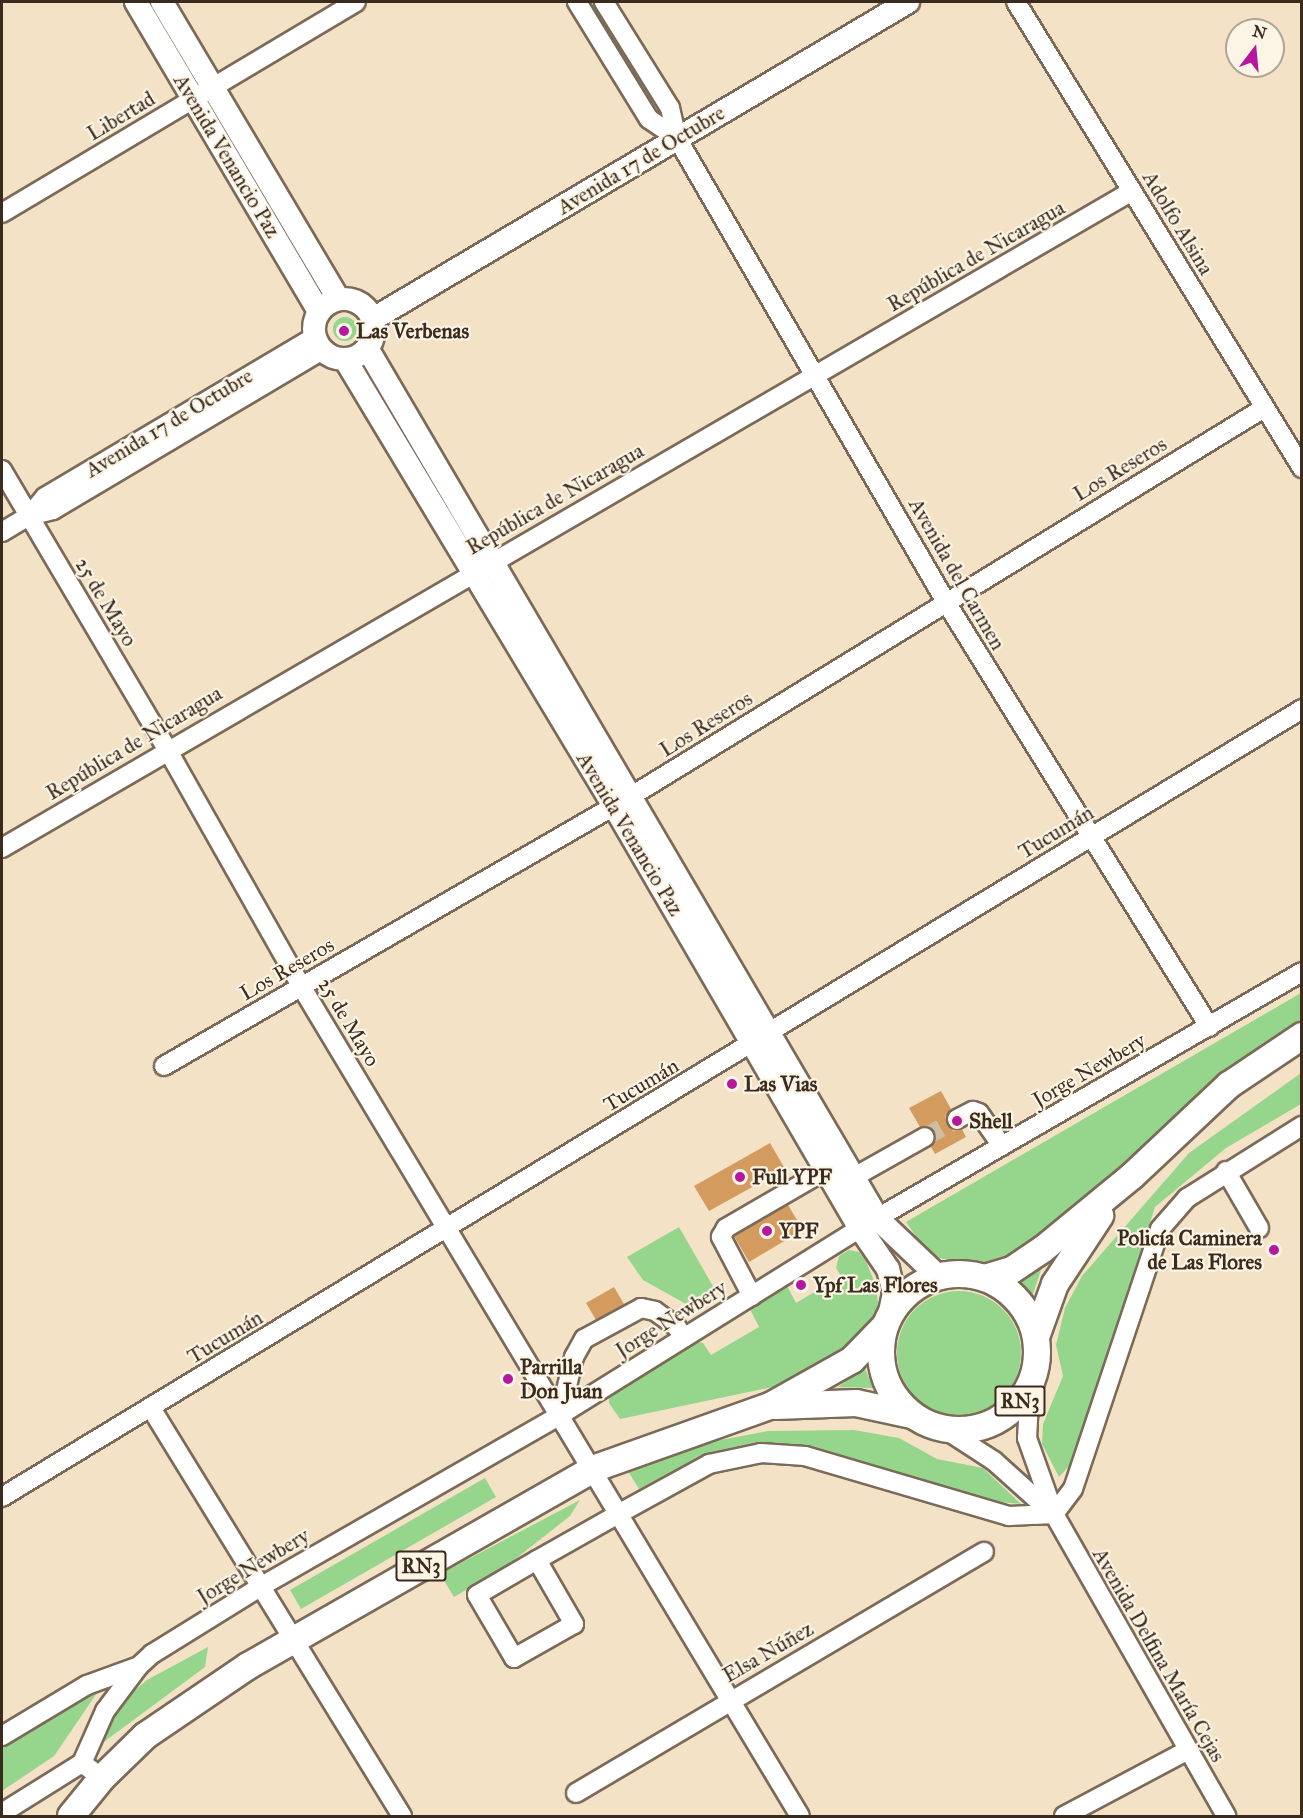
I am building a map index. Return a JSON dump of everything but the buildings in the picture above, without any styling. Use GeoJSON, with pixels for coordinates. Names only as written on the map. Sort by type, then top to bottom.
{"type":"FeatureCollection","features":[{"type":"Feature","properties":{"kind":"highway","name":"RN3"},"geometry":{"type":"LineString","coordinates":[[985,1278],[1012,1270],[1042,1250],[1132,1176],[1229,1085],[1302,1036]]}},
{"type":"Feature","properties":{"kind":"highway","name":"RN3"},"geometry":{"type":"LineString","coordinates":[[770,1406],[856,1403],[913,1415],[943,1428],[984,1426],[1018,1404],[1030,1386],[1037,1362],[1036,1337],[1055,1284],[1080,1242],[1132,1176]]}},
{"type":"Feature","properties":{"kind":"highway","name":"RN3"},"geometry":{"type":"LineString","coordinates":[[71,1816],[92,1771],[294,1639],[593,1469],[770,1406],[852,1360],[887,1322],[909,1291],[938,1276],[962,1274],[985,1278],[1018,1300],[1036,1337]]}},
{"type":"Feature","properties":{"kind":"highway","name":"RN3"},"geometry":{"type":"LineString","coordinates":[[887,1322],[880,1351],[884,1376],[895,1398],[913,1415]]}},
{"type":"Feature","properties":{"kind":"main road","name":"Avenida Venancio Paz"},"geometry":{"type":"LineString","coordinates":[[136,2],[203,93],[338,299]]}},
{"type":"Feature","properties":{"kind":"main road","name":"Avenida Venancio Paz"},"geometry":{"type":"LineString","coordinates":[[162,2],[203,93],[319,311]]}},
{"type":"Feature","properties":{"kind":"main road","name":"Avenida 17 de Octubre"},"geometry":{"type":"LineString","coordinates":[[369,312],[880,2]]}},
{"type":"Feature","properties":{"kind":"main road","name":"Avenida 17 de Octubre"},"geometry":{"type":"LineString","coordinates":[[671,130],[908,2]]}},
{"type":"Feature","properties":{"kind":"main road"},"geometry":{"type":"LineString","coordinates":[[338,299],[352,299],[369,312],[374,335],[368,348],[345,359],[319,343],[319,311],[338,299]]}},
{"type":"Feature","properties":{"kind":"main road","name":"Avenida Venancio Paz"},"geometry":{"type":"LineString","coordinates":[[368,348],[483,566]]}},
{"type":"Feature","properties":{"kind":"main road","name":"Avenida Venancio Paz"},"geometry":{"type":"LineString","coordinates":[[345,359],[483,566],[762,1038],[854,1177],[869,1223],[893,1280],[887,1322]]}},
{"type":"Feature","properties":{"kind":"main road","name":"Avenida Venancio Paz"},"geometry":{"type":"LineString","coordinates":[[762,1038],[826,1170],[869,1223],[938,1276]]}},
{"type":"Feature","properties":{"kind":"street","name":"Libertad"},"geometry":{"type":"LineString","coordinates":[[2,213],[356,2]]}},
{"type":"Feature","properties":{"kind":"street","name":"Avenida del Carmen"},"geometry":{"type":"LineString","coordinates":[[577,2],[649,119],[671,130]]}},
{"type":"Feature","properties":{"kind":"street","name":"Avenida del Carmen"},"geometry":{"type":"LineString","coordinates":[[604,2],[670,108],[671,130],[816,375],[946,602],[1209,1027]]}},
{"type":"Feature","properties":{"kind":"street","name":"Adolfo Alsina"},"geometry":{"type":"LineString","coordinates":[[1016,2],[1302,468]]}},
{"type":"Feature","properties":{"kind":"street","name":"República de Nicaragua"},"geometry":{"type":"LineString","coordinates":[[2,848],[167,749],[1132,191]]}},
{"type":"Feature","properties":{"kind":"street","name":"Avenida 17 de Octubre"},"geometry":{"type":"LineString","coordinates":[[2,532],[29,516],[45,497],[319,343]]}},
{"type":"Feature","properties":{"kind":"street","name":"Los Reseros"},"geometry":{"type":"LineString","coordinates":[[164,1066],[623,801],[1264,408]]}},
{"type":"Feature","properties":{"kind":"street","name":"25 de Mayo"},"geometry":{"type":"LineString","coordinates":[[2,470],[167,749],[301,986],[620,1513],[800,1816]]}},
{"type":"Feature","properties":{"kind":"street","name":"Tucumán"},"geometry":{"type":"LineString","coordinates":[[2,1497],[1302,709]]}},
{"type":"Feature","properties":{"kind":"street","name":"Jorge Newbery"},"geometry":{"type":"LineString","coordinates":[[2,1736],[87,1685],[139,1666],[152,1654],[260,1587],[560,1415],[869,1223],[1302,972]]}},
{"type":"Feature","properties":{"kind":"street"},"geometry":{"type":"LineString","coordinates":[[957,1119],[973,1111],[979,1113],[1002,1146]]}},
{"type":"Feature","properties":{"kind":"street"},"geometry":{"type":"LineString","coordinates":[[537,1560],[574,1623],[514,1658],[477,1595],[537,1560],[620,1513],[709,1464],[761,1453],[805,1456],[1009,1516],[1053,1514],[1073,1489],[1160,1228],[1172,1211],[1226,1171],[1302,1126]]}},
{"type":"Feature","properties":{"kind":"street"},"geometry":{"type":"LineString","coordinates":[[854,1177],[925,1137]]}},
{"type":"Feature","properties":{"kind":"street"},"geometry":{"type":"LineString","coordinates":[[752,1296],[721,1237],[726,1228],[826,1170]]}},
{"type":"Feature","properties":{"kind":"street"},"geometry":{"type":"LineString","coordinates":[[1226,1171],[1258,1228]]}},
{"type":"Feature","properties":{"kind":"street"},"geometry":{"type":"LineString","coordinates":[[560,1415],[574,1357],[584,1339],[640,1308],[662,1316],[684,1338]]}},
{"type":"Feature","properties":{"kind":"street","name":"Avenida Delfina María Cejas"},"geometry":{"type":"LineString","coordinates":[[1030,1386],[1027,1438],[1053,1514],[1186,1751],[1226,1816]]}},
{"type":"Feature","properties":{"kind":"street"},"geometry":{"type":"LineString","coordinates":[[152,1408],[402,1816]]}},
{"type":"Feature","properties":{"kind":"street","name":"Avenida Delfina María Cejas"},"geometry":{"type":"LineString","coordinates":[[943,1428],[994,1461],[1053,1514]]}},
{"type":"Feature","properties":{"kind":"street","name":"Elsa Núñez"},"geometry":{"type":"LineString","coordinates":[[576,1793],[984,1552]]}},
{"type":"Feature","properties":{"kind":"street"},"geometry":{"type":"LineString","coordinates":[[2,1813],[92,1771],[105,1712],[139,1666]]}},
{"type":"Feature","properties":{"kind":"street"},"geometry":{"type":"LineString","coordinates":[[1064,1816],[1186,1751]]}},
{"type":"Feature","properties":{"kind":"green space"},"geometry":{"type":"Polygon","coordinates":[[[584,2],[595,2],[653,101],[645,106],[584,2]]]}},
{"type":"Feature","properties":{"kind":"green space"},"geometry":{"type":"Polygon","coordinates":[[[648,141],[651,147],[386,304],[383,298],[648,141]]]}},
{"type":"Feature","properties":{"kind":"green space"},"geometry":{"type":"Polygon","coordinates":[[[345,317],[354,320],[357,329],[354,338],[345,341],[336,338],[333,329],[336,320],[345,317]]]}},
{"type":"Feature","properties":{"kind":"green space"},"geometry":{"type":"Polygon","coordinates":[[[1301,993],[1301,1025],[1061,1223],[1001,1265],[977,1266],[930,1256],[906,1222],[1301,993]]]}},
{"type":"Feature","properties":{"kind":"green space"},"geometry":{"type":"Polygon","coordinates":[[[1301,1073],[1301,1104],[1226,1148],[1155,1207],[1073,1462],[1059,1477],[1042,1444],[1043,1424],[1063,1376],[1056,1345],[1065,1308],[1082,1276],[1189,1153],[1301,1073]]]}},
{"type":"Feature","properties":{"kind":"green space"},"geometry":{"type":"Polygon","coordinates":[[[679,1227],[714,1288],[686,1304],[643,1280],[627,1257],[679,1227]]]}},
{"type":"Feature","properties":{"kind":"green space"},"geometry":{"type":"Polygon","coordinates":[[[849,1250],[859,1252],[866,1261],[876,1286],[878,1304],[873,1325],[828,1364],[777,1386],[620,1419],[609,1403],[609,1393],[694,1341],[703,1343],[711,1355],[759,1327],[750,1309],[787,1286],[796,1303],[841,1276],[836,1268],[839,1256],[849,1250]]]}},
{"type":"Feature","properties":{"kind":"green space"},"geometry":{"type":"Polygon","coordinates":[[[1043,1264],[1032,1297],[1016,1283],[1043,1264]]]}},
{"type":"Feature","properties":{"kind":"green space"},"geometry":{"type":"Polygon","coordinates":[[[959,1291],[983,1296],[1003,1309],[1016,1329],[1021,1353],[1016,1377],[1003,1397],[983,1410],[959,1415],[935,1410],[915,1397],[902,1377],[897,1353],[902,1329],[915,1309],[935,1296],[959,1291]]]}},
{"type":"Feature","properties":{"kind":"green space"},"geometry":{"type":"Polygon","coordinates":[[[865,1368],[873,1388],[838,1387],[865,1368]]]}},
{"type":"Feature","properties":{"kind":"green space"},"geometry":{"type":"Polygon","coordinates":[[[854,1430],[899,1438],[937,1459],[983,1468],[1021,1504],[999,1502],[807,1448],[759,1443],[700,1456],[639,1489],[628,1471],[684,1447],[768,1431],[854,1430]]]}},
{"type":"Feature","properties":{"kind":"green space"},"geometry":{"type":"Polygon","coordinates":[[[485,1478],[496,1497],[301,1609],[290,1590],[485,1478]]]}},
{"type":"Feature","properties":{"kind":"green space"},"geometry":{"type":"Polygon","coordinates":[[[580,1500],[570,1516],[505,1567],[454,1597],[440,1574],[580,1500]]]}},
{"type":"Feature","properties":{"kind":"green space"},"geometry":{"type":"Polygon","coordinates":[[[208,1647],[205,1667],[97,1747],[119,1704],[147,1680],[208,1647]]]}},
{"type":"Feature","properties":{"kind":"green space"},"geometry":{"type":"Polygon","coordinates":[[[99,1690],[54,1756],[2,1791],[2,1747],[99,1690]]]}},
{"type":"Feature","properties":{"kind":"tunnel"},"geometry":{"type":"LineString","coordinates":[[925,1137],[957,1119]]}},
{"type":"Feature","properties":{"kind":"place","name":"Las Verbenas"},"geometry":{"type":"Point","coordinates":[344,331]}},
{"type":"Feature","properties":{"kind":"place","name":"Las Vias"},"geometry":{"type":"Point","coordinates":[732,1084]}},
{"type":"Feature","properties":{"kind":"place","name":"Shell"},"geometry":{"type":"Point","coordinates":[957,1121]}},
{"type":"Feature","properties":{"kind":"place","name":"Full YPF"},"geometry":{"type":"Point","coordinates":[740,1177]}},
{"type":"Feature","properties":{"kind":"place","name":"YPF"},"geometry":{"type":"Point","coordinates":[767,1231]}},
{"type":"Feature","properties":{"kind":"place","name":"Policía Caminera de Las Flores"},"geometry":{"type":"Point","coordinates":[1274,1250]}},
{"type":"Feature","properties":{"kind":"place","name":"Ypf Las Flores"},"geometry":{"type":"Point","coordinates":[801,1285]}},
{"type":"Feature","properties":{"kind":"place","name":"Parrilla Don Juan"},"geometry":{"type":"Point","coordinates":[508,1379]}}]}
